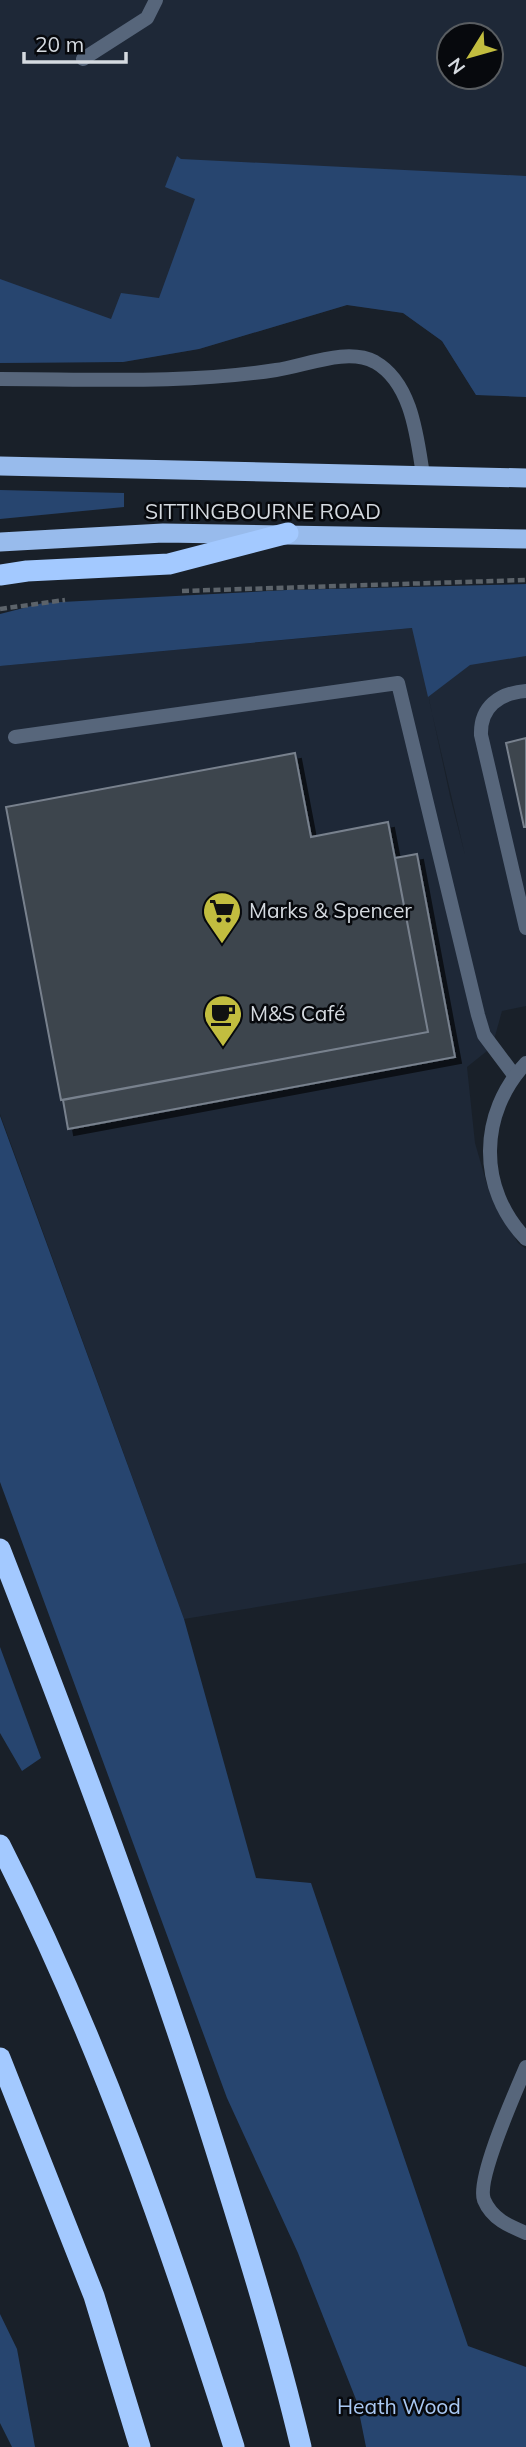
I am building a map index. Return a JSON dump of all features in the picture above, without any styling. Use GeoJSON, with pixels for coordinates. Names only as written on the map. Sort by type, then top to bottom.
{"type":"FeatureCollection","features":[{"type":"Feature","properties":{"kind":"highway","name":"SITTINGBOURNE ROAD"},"geometry":{"type":"LineString","coordinates":[[0,466],[526,478]]}},
{"type":"Feature","properties":{"kind":"highway","name":"SITTINGBOURNE ROAD"},"geometry":{"type":"LineString","coordinates":[[0,542],[163,533],[526,539]]}},
{"type":"Feature","properties":{"kind":"highway"},"geometry":{"type":"LineString","coordinates":[[0,575],[27,571],[169,564],[288,533]]}},
{"type":"Feature","properties":{"kind":"highway"},"geometry":{"type":"LineString","coordinates":[[0,1549],[102,1811],[160,1977],[251,2259],[301,2447]]}},
{"type":"Feature","properties":{"kind":"highway"},"geometry":{"type":"LineString","coordinates":[[0,1845],[84,2026],[146,2180],[234,2447]]}},
{"type":"Feature","properties":{"kind":"highway"},"geometry":{"type":"LineString","coordinates":[[0,2058],[94,2296],[140,2447]]}},
{"type":"Feature","properties":{"kind":"street"},"geometry":{"type":"LineString","coordinates":[[83,59],[148,18],[156,0]]}},
{"type":"Feature","properties":{"kind":"street"},"geometry":{"type":"LineString","coordinates":[[0,379],[187,379],[239,376],[347,357],[372,360],[399,384],[418,441],[423,475]]}},
{"type":"Feature","properties":{"kind":"street"},"geometry":{"type":"LineString","coordinates":[[15,737],[398,683],[478,1016],[484,1035],[514,1075]]}},
{"type":"Feature","properties":{"kind":"street"},"geometry":{"type":"LineString","coordinates":[[526,691],[495,701],[485,709],[481,721],[481,735],[526,928]]}},
{"type":"Feature","properties":{"kind":"street"},"geometry":{"type":"LineString","coordinates":[[526,1063],[514,1075],[493,1118],[489,1141],[490,1165],[504,1210],[526,1239]]}},
{"type":"Feature","properties":{"kind":"street"},"geometry":{"type":"LineString","coordinates":[[526,2067],[490,2160],[482,2191],[483,2199],[494,2215],[526,2233]]}},
{"type":"Feature","properties":{"kind":"path"},"geometry":{"type":"LineString","coordinates":[[169,592],[526,580]]}},
{"type":"Feature","properties":{"kind":"path"},"geometry":{"type":"LineString","coordinates":[[0,609],[74,599]]}},
{"type":"Feature","properties":{"kind":"shaded area"},"geometry":{"type":"Polygon","coordinates":[[[0,0],[526,0],[526,397],[476,395],[442,341],[403,313],[347,305],[199,349],[123,362],[0,363],[0,0]]]}},
{"type":"Feature","properties":{"kind":"shaded area"},"geometry":{"type":"Polygon","coordinates":[[[526,624],[526,1006],[502,1011],[492,1047],[467,1067],[475,1143],[488,1188],[518,1243],[526,1249],[526,1563],[184,1619],[0,1114],[0,666],[413,628],[526,624]],[[432,714],[450,796],[465,855],[432,714]]]}},
{"type":"Feature","properties":{"kind":"green space"},"geometry":{"type":"Polygon","coordinates":[[[177,156],[181,159],[526,176],[526,397],[476,395],[442,341],[403,313],[347,305],[199,349],[123,362],[0,363],[0,279],[111,319],[121,293],[159,298],[195,199],[165,187],[177,156]]]}},
{"type":"Feature","properties":{"kind":"green space"},"geometry":{"type":"Polygon","coordinates":[[[0,490],[124,493],[124,507],[0,519],[0,490]]]}},
{"type":"Feature","properties":{"kind":"green space"},"geometry":{"type":"Polygon","coordinates":[[[526,584],[526,656],[470,665],[428,697],[412,628],[0,666],[0,614],[43,603],[287,590],[526,584]]]}},
{"type":"Feature","properties":{"kind":"green space","name":"Heath Wood"},"geometry":{"type":"Polygon","coordinates":[[[0,1116],[184,1619],[256,1878],[311,1883],[468,2346],[526,2367],[526,2447],[366,2447],[357,2402],[298,2253],[227,2098],[0,1482],[0,1116]]]}},
{"type":"Feature","properties":{"kind":"green space"},"geometry":{"type":"Polygon","coordinates":[[[0,1647],[41,1758],[22,1771],[0,1733],[0,1647]]]}},
{"type":"Feature","properties":{"kind":"green space"},"geometry":{"type":"Polygon","coordinates":[[[0,2314],[17,2349],[35,2447],[12,2447],[0,2423],[0,2314]]]}},
{"type":"Feature","properties":{"kind":"building"},"geometry":{"type":"Polygon","coordinates":[[[526,738],[526,827],[524,827],[506,743],[526,738]]]}},
{"type":"Feature","properties":{"kind":"building","name":"Marks & Spencer"},"geometry":{"type":"Polygon","coordinates":[[[295,753],[311,837],[388,822],[428,1032],[61,1100],[6,807],[295,753]]]}},
{"type":"Feature","properties":{"kind":"building"},"geometry":{"type":"Polygon","coordinates":[[[417,854],[455,1057],[68,1129],[63,1100],[428,1032],[395,858],[417,854]]]}},
{"type":"Feature","properties":{"kind":"place","name":"Marks & Spencer"},"geometry":{"type":"Point","coordinates":[222,945]}},
{"type":"Feature","properties":{"kind":"place","name":"M&S Café"},"geometry":{"type":"Point","coordinates":[223,1048]}}]}
